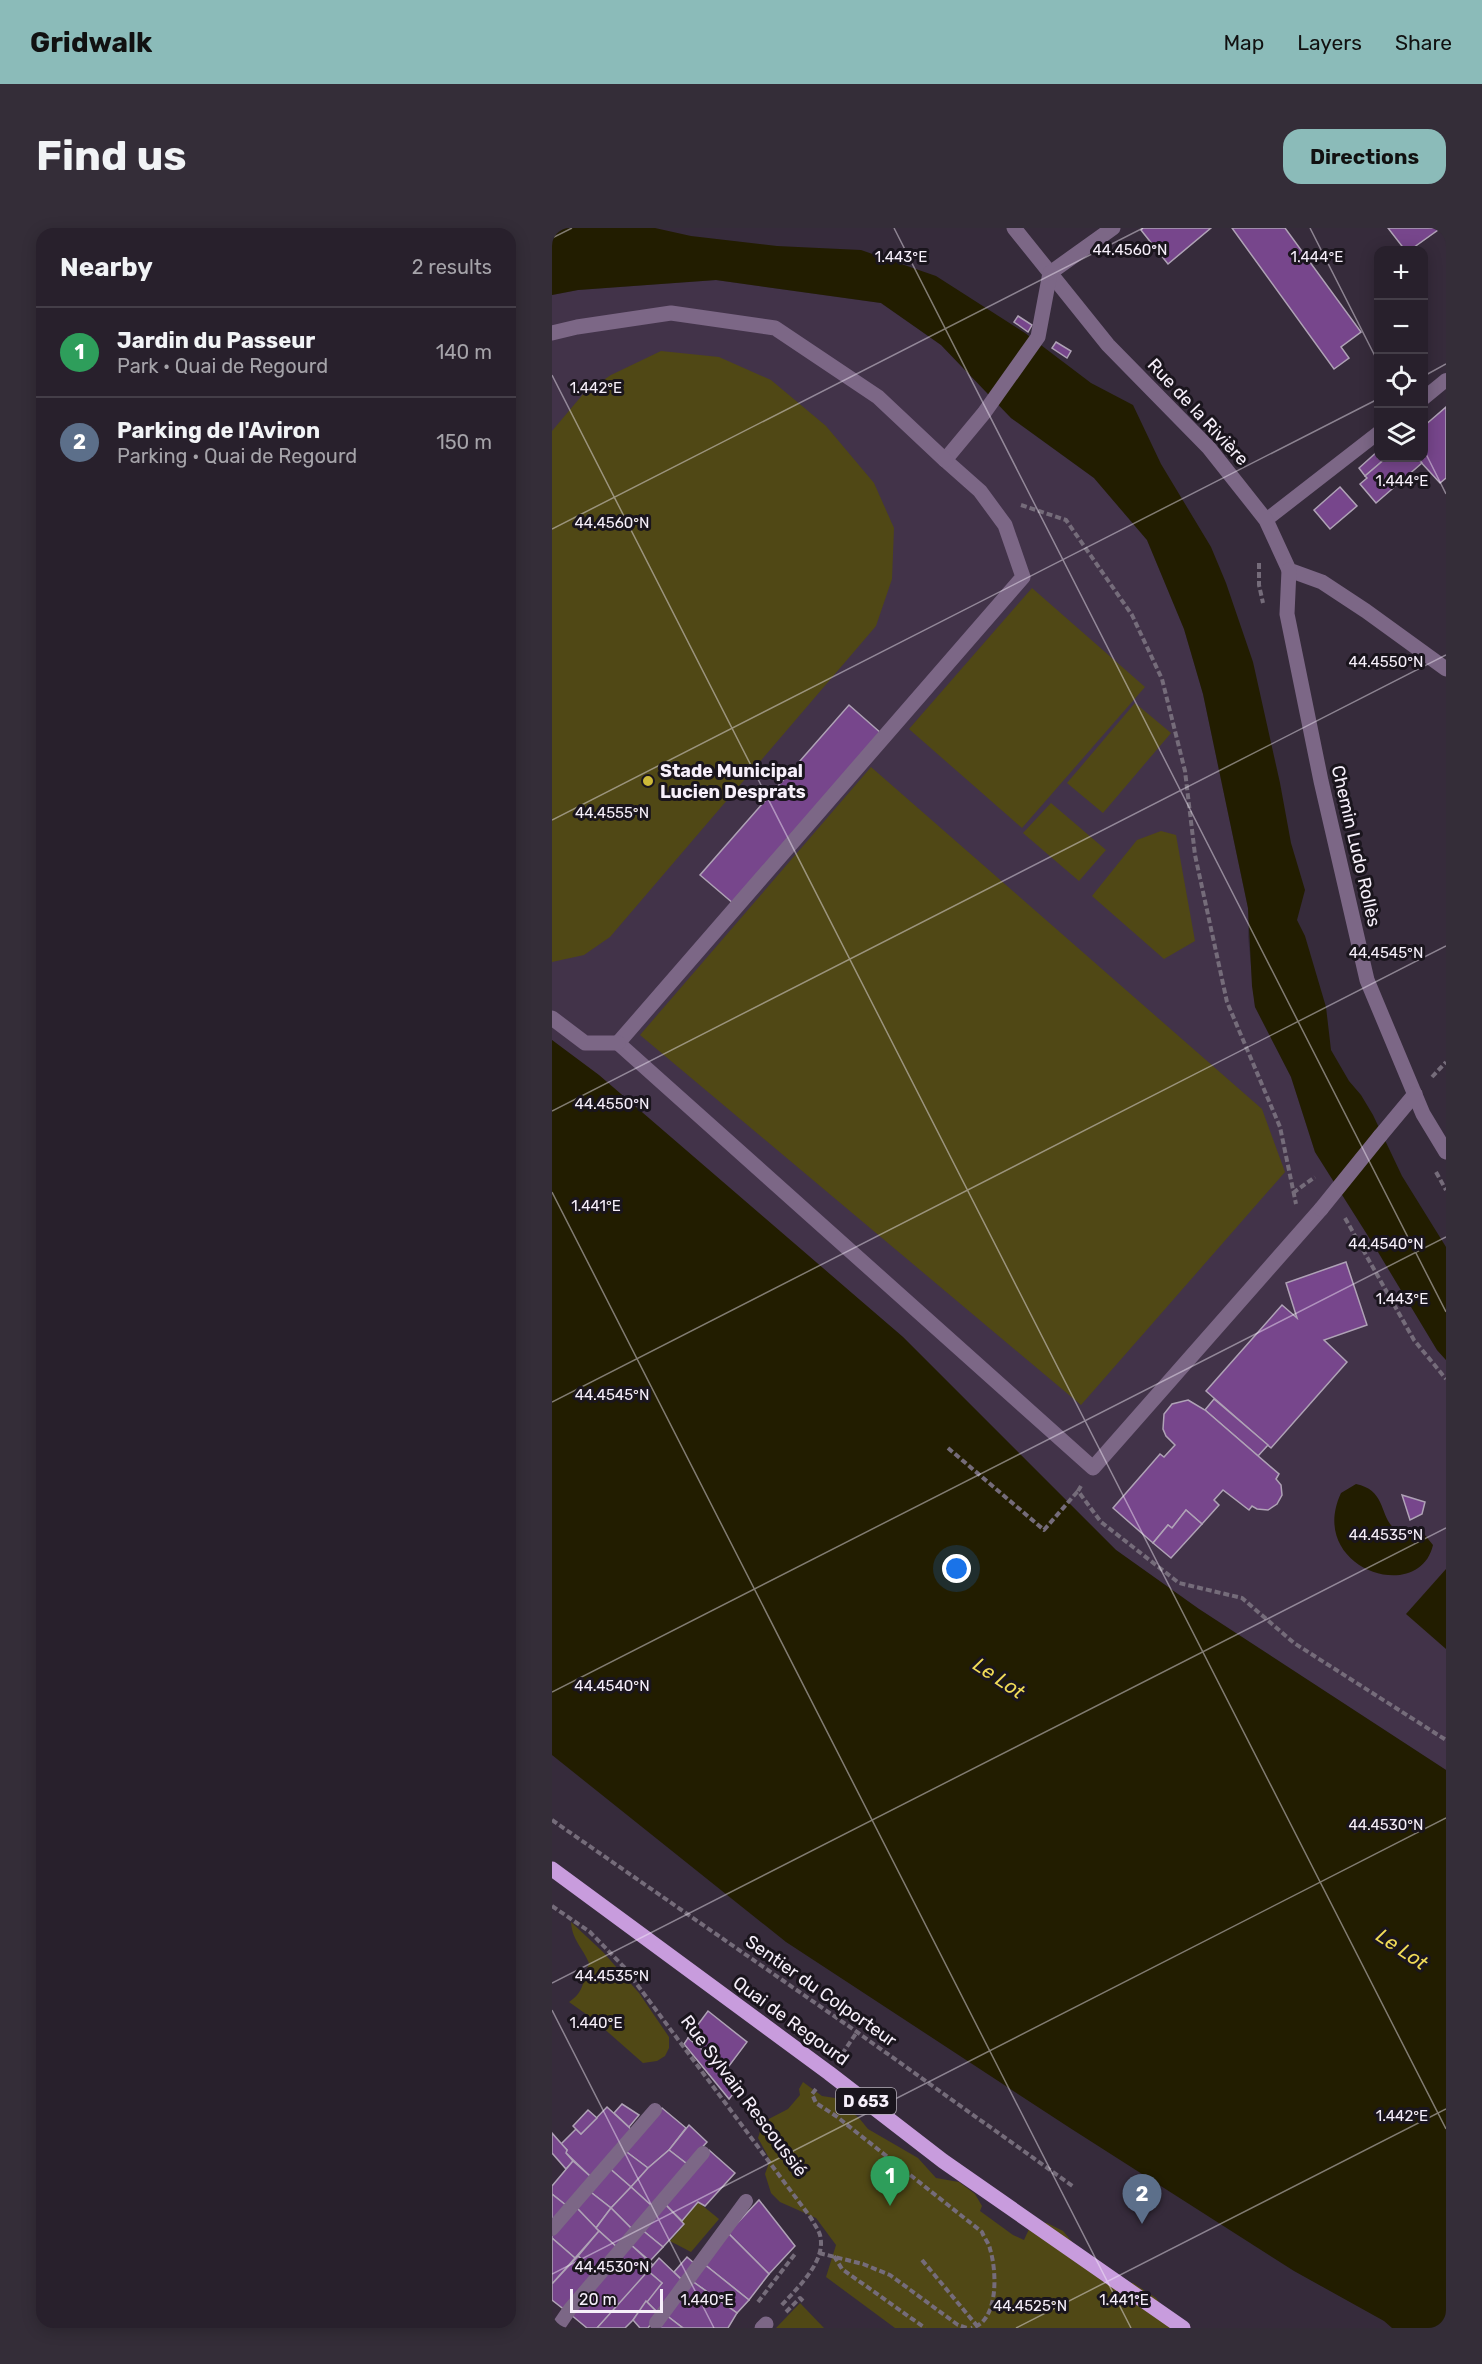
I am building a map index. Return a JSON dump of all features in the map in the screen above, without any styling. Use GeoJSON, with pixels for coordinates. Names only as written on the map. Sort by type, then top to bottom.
{"type":"FeatureCollection","features":[{"type":"Feature","properties":{"kind":"main road","name":"Quai de Regourd"},"geometry":{"type":"LineString","coordinates":[[552,1869],[943,2160],[1183,2328]]}},
{"type":"Feature","properties":{"kind":"street","name":"Rue de la Rivière"},"geometry":{"type":"LineString","coordinates":[[1014,228],[1108,345],[1209,448],[1266,520],[1288,570]]}},
{"type":"Feature","properties":{"kind":"street"},"geometry":{"type":"LineString","coordinates":[[945,460],[984,412],[1038,337],[1050,273],[1113,228]]}},
{"type":"Feature","properties":{"kind":"street"},"geometry":{"type":"LineString","coordinates":[[552,333],[671,313],[775,328],[878,397],[980,491],[1005,525],[1023,577],[618,1043]]}},
{"type":"Feature","properties":{"kind":"street"},"geometry":{"type":"LineString","coordinates":[[1288,570],[1322,582],[1446,669]]}},
{"type":"Feature","properties":{"kind":"street","name":"Chemin Ludo Rollès"},"geometry":{"type":"LineString","coordinates":[[1288,570],[1287,614],[1319,770],[1367,980],[1423,1114],[1446,1152]]}},
{"type":"Feature","properties":{"kind":"street"},"geometry":{"type":"LineString","coordinates":[[552,1018],[585,1043],[618,1043],[1093,1468],[1321,1209],[1415,1094]]}},
{"type":"Feature","properties":{"kind":"lane"},"geometry":{"type":"LineString","coordinates":[[1428,395],[1446,381]]}},
{"type":"Feature","properties":{"kind":"lane"},"geometry":{"type":"LineString","coordinates":[[1266,520],[1374,436]]}},
{"type":"Feature","properties":{"kind":"lane"},"geometry":{"type":"LineString","coordinates":[[552,2229],[655,2110]]}},
{"type":"Feature","properties":{"kind":"lane"},"geometry":{"type":"LineString","coordinates":[[558,2328],[570,2309],[703,2153]]}},
{"type":"Feature","properties":{"kind":"lane"},"geometry":{"type":"LineString","coordinates":[[656,2323],[746,2201]]}},
{"type":"Feature","properties":{"kind":"path"},"geometry":{"type":"LineString","coordinates":[[980,491],[1066,520],[1132,615],[1162,680],[1185,771],[1195,855],[1227,1002],[1280,1127],[1301,1230]]}},
{"type":"Feature","properties":{"kind":"path"},"geometry":{"type":"LineString","coordinates":[[1293,1192],[1318,1174],[1324,1183]]}},
{"type":"Feature","properties":{"kind":"path"},"geometry":{"type":"LineString","coordinates":[[1340,1210],[1414,1340],[1446,1379]]}},
{"type":"Feature","properties":{"kind":"path"},"geometry":{"type":"LineString","coordinates":[[948,1449],[1044,1530],[1078,1491],[1093,1468]]}},
{"type":"Feature","properties":{"kind":"path"},"geometry":{"type":"LineString","coordinates":[[1078,1491],[1101,1522],[1179,1583],[1242,1598],[1294,1643],[1446,1740]]}},
{"type":"Feature","properties":{"kind":"path","name":"Sentier du Colporteur"},"geometry":{"type":"LineString","coordinates":[[552,1820],[847,2025],[1074,2187]]}},
{"type":"Feature","properties":{"kind":"path","name":"Rue Sylvain Rescoussié"},"geometry":{"type":"LineString","coordinates":[[552,1905],[590,1932],[624,1967],[811,2218],[820,2233],[819,2253]]}},
{"type":"Feature","properties":{"kind":"path"},"geometry":{"type":"LineString","coordinates":[[764,2326],[812,2269],[819,2253],[863,2264],[890,2275],[958,2325],[969,2328],[978,2327],[986,2321],[994,2290],[990,2248],[982,2232],[836,2116],[816,2103],[812,2094],[829,2073]]}},
{"type":"Feature","properties":{"kind":"path"},"geometry":{"type":"LineString","coordinates":[[756,2304],[795,2254]]}},
{"type":"Feature","properties":{"kind":"path"},"geometry":{"type":"LineString","coordinates":[[833,2256],[842,2269],[925,2328]]}},
{"type":"Feature","properties":{"kind":"path"},"geometry":{"type":"LineString","coordinates":[[922,2260],[978,2327]]}},
{"type":"Feature","properties":{"kind":"path"},"geometry":{"type":"LineString","coordinates":[[785,2313],[800,2298],[803,2301]]}},
{"type":"Feature","properties":{"kind":"shaded area"},"geometry":{"type":"Polygon","coordinates":[[[716,280],[881,303],[941,345],[1011,418],[1094,478],[1147,540],[1184,629],[1203,694],[1248,908],[1248,936],[1255,1007],[1291,1077],[1315,1152],[1437,1350],[1446,1360],[1446,1770],[1199,1609],[1116,1550],[903,1337],[552,1040],[552,295],[578,290],[716,280]]]}},
{"type":"Feature","properties":{"kind":"shaded area","name":"Stade Municipal Lucien Desprats"},"geometry":{"type":"Polygon","coordinates":[[[661,351],[719,357],[771,380],[826,426],[874,483],[894,528],[892,579],[876,626],[610,937],[584,955],[552,962],[552,431],[584,393],[611,375],[661,351]]]}},
{"type":"Feature","properties":{"kind":"shaded area"},"geometry":{"type":"Polygon","coordinates":[[[1032,588],[1145,687],[1022,828],[909,729],[1032,588]]]}},
{"type":"Feature","properties":{"kind":"shaded area"},"geometry":{"type":"Polygon","coordinates":[[[1135,703],[1171,733],[1103,813],[1067,783],[1135,703]]]}},
{"type":"Feature","properties":{"kind":"shaded area"},"geometry":{"type":"Polygon","coordinates":[[[871,767],[1262,1109],[1285,1172],[1081,1405],[640,1035],[871,767]]]}},
{"type":"Feature","properties":{"kind":"shaded area"},"geometry":{"type":"Polygon","coordinates":[[[1051,803],[1106,850],[1079,881],[1023,833],[1051,803]]]}},
{"type":"Feature","properties":{"kind":"shaded area"},"geometry":{"type":"Polygon","coordinates":[[[1161,831],[1176,835],[1195,941],[1164,959],[1092,896],[1137,840],[1161,831]]]}},
{"type":"Feature","properties":{"kind":"shaded area"},"geometry":{"type":"Polygon","coordinates":[[[571,1922],[603,1952],[639,1993],[669,2037],[669,2048],[665,2056],[657,2061],[643,2063],[593,2019],[569,2002],[581,1989],[589,1963],[576,1939],[571,1922]]]}},
{"type":"Feature","properties":{"kind":"shaded area"},"geometry":{"type":"Polygon","coordinates":[[[803,2082],[822,2096],[835,2098],[859,2118],[868,2129],[918,2158],[936,2178],[959,2182],[975,2194],[982,2206],[980,2211],[1013,2235],[1024,2240],[1030,2227],[1037,2222],[1047,2223],[1063,2231],[1079,2250],[1121,2282],[1133,2283],[1156,2298],[1174,2322],[1173,2328],[895,2328],[826,2277],[836,2245],[816,2218],[780,2202],[771,2193],[765,2174],[770,2160],[758,2138],[763,2122],[788,2109],[800,2095],[799,2089],[803,2082]]]}},
{"type":"Feature","properties":{"kind":"shaded area"},"geometry":{"type":"Polygon","coordinates":[[[698,2202],[719,2219],[691,2252],[670,2241],[684,2225],[682,2221],[698,2202]]]}},
{"type":"Feature","properties":{"kind":"shaded area"},"geometry":{"type":"Polygon","coordinates":[[[800,2303],[824,2328],[776,2328],[800,2303]]]}},
{"type":"Feature","properties":{"kind":"water"},"geometry":{"type":"Polygon","coordinates":[[[552,228],[655,228],[691,236],[777,246],[861,250],[936,276],[1025,333],[1091,383],[1133,405],[1161,464],[1211,547],[1253,662],[1291,843],[1305,890],[1297,920],[1305,936],[1326,1007],[1331,1050],[1373,1115],[1402,1176],[1446,1247],[1446,1360],[1437,1350],[1315,1152],[1291,1077],[1255,1007],[1248,908],[1203,694],[1184,629],[1147,540],[1094,478],[1011,418],[941,345],[881,303],[716,280],[578,290],[552,295],[552,228]]]}},
{"type":"Feature","properties":{"kind":"water","name":"Le Lot"},"geometry":{"type":"Polygon","coordinates":[[[552,1040],[599,1075],[903,1337],[1116,1550],[1199,1609],[1446,1770],[1446,2328],[1392,2328],[1384,2321],[1294,2271],[1070,2128],[786,1942],[552,1755],[552,1040]]]}},
{"type":"Feature","properties":{"kind":"water"},"geometry":{"type":"Polygon","coordinates":[[[1356,1484],[1374,1493],[1394,1528],[1404,1534],[1424,1534],[1433,1545],[1424,1563],[1408,1573],[1389,1575],[1369,1570],[1351,1558],[1339,1541],[1334,1519],[1341,1493],[1356,1484]]]}},
{"type":"Feature","properties":{"kind":"water"},"geometry":{"type":"Polygon","coordinates":[[[1446,1569],[1446,1649],[1406,1614],[1446,1569]]]}},
{"type":"Feature","properties":{"kind":"building"},"geometry":{"type":"Polygon","coordinates":[[[1143,228],[1211,228],[1168,264],[1141,230],[1143,228]]]}},
{"type":"Feature","properties":{"kind":"building"},"geometry":{"type":"Polygon","coordinates":[[[1232,228],[1285,228],[1361,332],[1341,347],[1349,358],[1334,369],[1232,228]]]}},
{"type":"Feature","properties":{"kind":"building"},"geometry":{"type":"Polygon","coordinates":[[[1388,228],[1437,228],[1438,230],[1416,246],[1402,246],[1388,228]]]}},
{"type":"Feature","properties":{"kind":"building"},"geometry":{"type":"Polygon","coordinates":[[[1018,316],[1032,325],[1028,332],[1014,322],[1018,316]]]}},
{"type":"Feature","properties":{"kind":"building"},"geometry":{"type":"Polygon","coordinates":[[[1056,342],[1071,351],[1067,358],[1052,348],[1056,342]]]}},
{"type":"Feature","properties":{"kind":"building"},"geometry":{"type":"Polygon","coordinates":[[[1446,407],[1446,478],[1440,483],[1421,462],[1428,462],[1428,423],[1446,407]]]}},
{"type":"Feature","properties":{"kind":"building"},"geometry":{"type":"Polygon","coordinates":[[[1374,455],[1374,462],[1381,462],[1365,476],[1359,468],[1374,455]]]}},
{"type":"Feature","properties":{"kind":"building"},"geometry":{"type":"Polygon","coordinates":[[[1381,462],[1422,463],[1376,503],[1360,484],[1367,478],[1365,476],[1381,462]]]}},
{"type":"Feature","properties":{"kind":"building"},"geometry":{"type":"Polygon","coordinates":[[[1340,487],[1357,506],[1330,529],[1314,510],[1340,487]]]}},
{"type":"Feature","properties":{"kind":"building"},"geometry":{"type":"Polygon","coordinates":[[[849,705],[882,734],[734,904],[700,875],[849,705]]]}},
{"type":"Feature","properties":{"kind":"building"},"geometry":{"type":"Polygon","coordinates":[[[1346,1262],[1367,1325],[1324,1340],[1347,1362],[1271,1448],[1206,1391],[1282,1305],[1297,1318],[1286,1283],[1346,1262]]]}},
{"type":"Feature","properties":{"kind":"building"},"geometry":{"type":"Polygon","coordinates":[[[1214,1399],[1268,1445],[1258,1456],[1205,1410],[1214,1399]]]}},
{"type":"Feature","properties":{"kind":"building"},"geometry":{"type":"Polygon","coordinates":[[[1188,1400],[1205,1410],[1279,1474],[1276,1479],[1281,1485],[1282,1495],[1277,1504],[1268,1510],[1252,1506],[1249,1510],[1223,1490],[1214,1500],[1219,1505],[1202,1524],[1186,1510],[1172,1528],[1168,1525],[1153,1543],[1113,1508],[1160,1454],[1164,1457],[1175,1445],[1163,1429],[1164,1414],[1172,1404],[1188,1400]]]}},
{"type":"Feature","properties":{"kind":"building"},"geometry":{"type":"Polygon","coordinates":[[[1402,1495],[1425,1502],[1422,1514],[1410,1520],[1402,1495]]]}},
{"type":"Feature","properties":{"kind":"building"},"geometry":{"type":"Polygon","coordinates":[[[1186,1510],[1202,1524],[1171,1558],[1153,1543],[1168,1525],[1172,1528],[1186,1510]]]}},
{"type":"Feature","properties":{"kind":"building"},"geometry":{"type":"Polygon","coordinates":[[[708,2011],[747,2042],[726,2070],[688,2038],[708,2011]]]}},
{"type":"Feature","properties":{"kind":"building"},"geometry":{"type":"Polygon","coordinates":[[[688,2038],[742,2083],[729,2099],[684,2044],[688,2038]]]}},
{"type":"Feature","properties":{"kind":"building"},"geometry":{"type":"Polygon","coordinates":[[[622,2104],[639,2115],[629,2127],[614,2113],[622,2104]]]}},
{"type":"Feature","properties":{"kind":"building"},"geometry":{"type":"Polygon","coordinates":[[[607,2107],[634,2132],[591,2177],[566,2153],[567,2150],[561,2144],[576,2129],[581,2134],[607,2107]]]}},
{"type":"Feature","properties":{"kind":"building"},"geometry":{"type":"Polygon","coordinates":[[[662,2108],[686,2128],[669,2150],[648,2168],[624,2150],[662,2108]]]}},
{"type":"Feature","properties":{"kind":"building"},"geometry":{"type":"Polygon","coordinates":[[[588,2110],[597,2118],[581,2134],[573,2126],[588,2110]]]}},
{"type":"Feature","properties":{"kind":"building"},"geometry":{"type":"Polygon","coordinates":[[[689,2125],[707,2142],[687,2164],[669,2150],[689,2125]]]}},
{"type":"Feature","properties":{"kind":"building"},"geometry":{"type":"Polygon","coordinates":[[[552,2133],[567,2150],[566,2153],[573,2161],[566,2169],[552,2153],[552,2133]]]}},
{"type":"Feature","properties":{"kind":"building"},"geometry":{"type":"Polygon","coordinates":[[[624,2150],[648,2168],[631,2187],[608,2167],[624,2150]]]}},
{"type":"Feature","properties":{"kind":"building"},"geometry":{"type":"Polygon","coordinates":[[[669,2150],[687,2164],[653,2207],[631,2187],[669,2150]]]}},
{"type":"Feature","properties":{"kind":"building"},"geometry":{"type":"Polygon","coordinates":[[[709,2150],[735,2173],[705,2206],[698,2202],[682,2221],[663,2202],[709,2150]]]}},
{"type":"Feature","properties":{"kind":"building"},"geometry":{"type":"Polygon","coordinates":[[[573,2161],[591,2177],[567,2206],[552,2194],[552,2186],[573,2161]]]}},
{"type":"Feature","properties":{"kind":"building"},"geometry":{"type":"Polygon","coordinates":[[[608,2167],[631,2187],[611,2208],[588,2190],[608,2167]]]}},
{"type":"Feature","properties":{"kind":"building"},"geometry":{"type":"Polygon","coordinates":[[[631,2187],[653,2207],[632,2229],[611,2208],[631,2187]]]}},
{"type":"Feature","properties":{"kind":"building"},"geometry":{"type":"Polygon","coordinates":[[[588,2190],[611,2208],[596,2228],[575,2206],[588,2190]]]}},
{"type":"Feature","properties":{"kind":"building"},"geometry":{"type":"Polygon","coordinates":[[[552,2194],[567,2206],[552,2225],[552,2194]]]}},
{"type":"Feature","properties":{"kind":"building"},"geometry":{"type":"Polygon","coordinates":[[[759,2200],[795,2246],[769,2274],[728,2233],[759,2200]]]}},
{"type":"Feature","properties":{"kind":"building"},"geometry":{"type":"Polygon","coordinates":[[[663,2202],[684,2224],[663,2247],[641,2229],[663,2202]]]}},
{"type":"Feature","properties":{"kind":"building"},"geometry":{"type":"Polygon","coordinates":[[[575,2206],[599,2231],[575,2258],[552,2238],[552,2233],[575,2206]]]}},
{"type":"Feature","properties":{"kind":"building"},"geometry":{"type":"Polygon","coordinates":[[[611,2208],[634,2231],[619,2249],[596,2228],[611,2208]]]}},
{"type":"Feature","properties":{"kind":"building"},"geometry":{"type":"Polygon","coordinates":[[[641,2229],[663,2247],[650,2261],[630,2244],[641,2229]]]}},
{"type":"Feature","properties":{"kind":"building"},"geometry":{"type":"Polygon","coordinates":[[[599,2231],[619,2249],[598,2274],[578,2256],[599,2231]]]}},
{"type":"Feature","properties":{"kind":"building"},"geometry":{"type":"Polygon","coordinates":[[[728,2233],[769,2274],[749,2300],[704,2264],[728,2233]]]}},
{"type":"Feature","properties":{"kind":"building"},"geometry":{"type":"Polygon","coordinates":[[[552,2238],[575,2258],[552,2284],[552,2238]]]}},
{"type":"Feature","properties":{"kind":"building"},"geometry":{"type":"Polygon","coordinates":[[[630,2244],[653,2265],[597,2328],[587,2328],[570,2314],[630,2244]]]}},
{"type":"Feature","properties":{"kind":"building"},"geometry":{"type":"Polygon","coordinates":[[[578,2256],[598,2274],[566,2311],[552,2300],[552,2284],[578,2256]]]}},
{"type":"Feature","properties":{"kind":"building"},"geometry":{"type":"Polygon","coordinates":[[[687,2257],[695,2264],[684,2282],[674,2272],[687,2257]]]}},
{"type":"Feature","properties":{"kind":"building"},"geometry":{"type":"Polygon","coordinates":[[[659,2258],[684,2282],[659,2314],[646,2301],[662,2283],[648,2271],[659,2258]]]}},
{"type":"Feature","properties":{"kind":"building"},"geometry":{"type":"Polygon","coordinates":[[[704,2264],[749,2300],[737,2313],[692,2281],[704,2264]]]}},
{"type":"Feature","properties":{"kind":"building"},"geometry":{"type":"Polygon","coordinates":[[[648,2271],[662,2283],[633,2320],[625,2328],[597,2328],[648,2271]]]}},
{"type":"Feature","properties":{"kind":"building"},"geometry":{"type":"Polygon","coordinates":[[[692,2281],[737,2313],[728,2328],[683,2328],[666,2315],[692,2281]]]}},
{"type":"Feature","properties":{"kind":"building"},"geometry":{"type":"Polygon","coordinates":[[[646,2301],[659,2314],[648,2328],[640,2328],[633,2320],[646,2301]]]}},
{"type":"Feature","properties":{"kind":"building"},"geometry":{"type":"Polygon","coordinates":[[[666,2315],[683,2328],[656,2328],[666,2315]]]}},
{"type":"Feature","properties":{"kind":"place","name":"Stade Municipal Lucien Desprats"},"geometry":{"type":"Point","coordinates":[648,781]}},
{"type":"Feature","properties":{"kind":"place","name":"Jardin du Passeur"},"geometry":{"type":"Point","coordinates":[890,2206]}},
{"type":"Feature","properties":{"kind":"place","name":"Parking de l'Aviron"},"geometry":{"type":"Point","coordinates":[1142,2224]}}]}
